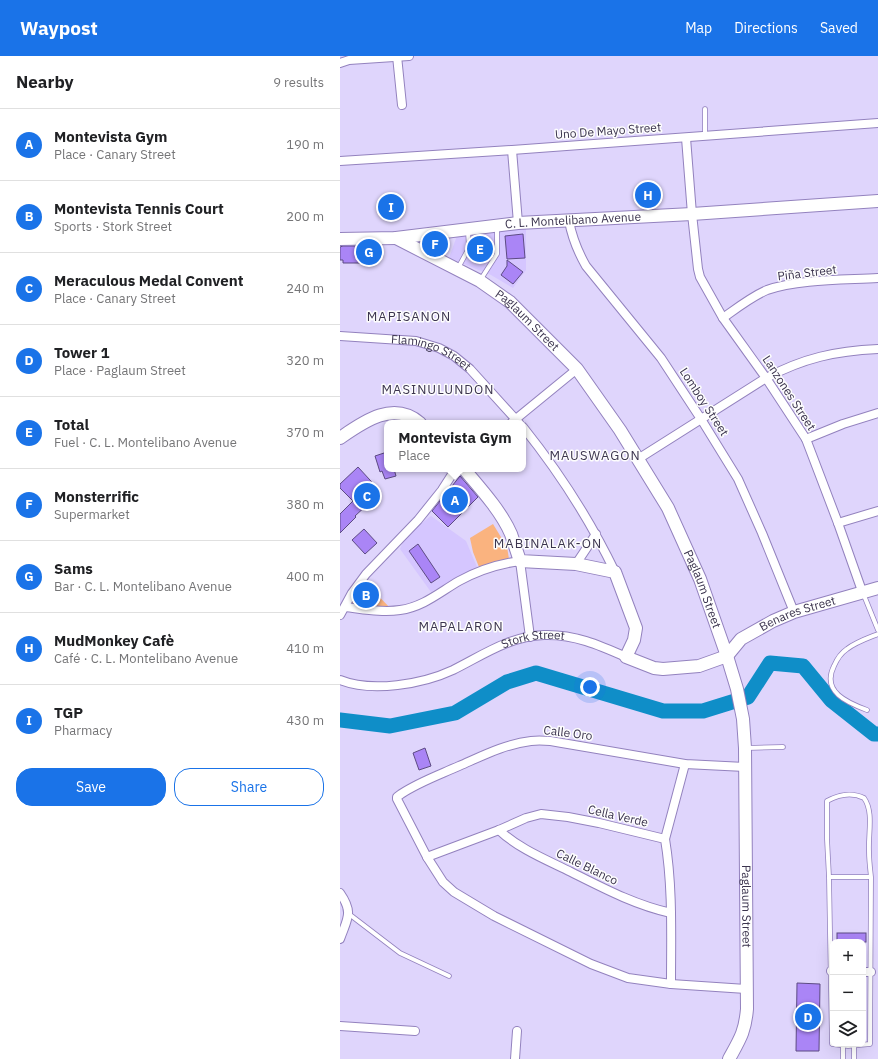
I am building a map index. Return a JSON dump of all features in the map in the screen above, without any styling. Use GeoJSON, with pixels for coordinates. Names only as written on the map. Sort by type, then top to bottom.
{"type":"FeatureCollection","features":[{"type":"Feature","properties":{"kind":"street"},"geometry":{"type":"LineString","coordinates":[[397,56],[402,105]]}},
{"type":"Feature","properties":{"kind":"street"},"geometry":{"type":"LineString","coordinates":[[340,63],[349,60],[409,56]]}},
{"type":"Feature","properties":{"kind":"street","name":"Uno De Mayo Street"},"geometry":{"type":"LineString","coordinates":[[340,161],[686,138],[705,135],[878,123]]}},
{"type":"Feature","properties":{"kind":"street","name":"Lanzones Street"},"geometry":{"type":"LineString","coordinates":[[686,138],[692,214],[700,278],[723,318],[766,378],[806,439],[862,591]]}},
{"type":"Feature","properties":{"kind":"street"},"geometry":{"type":"LineString","coordinates":[[512,150],[518,223]]}},
{"type":"Feature","properties":{"kind":"street","name":"C. L. Montelibano Avenue"},"geometry":{"type":"LineString","coordinates":[[340,239],[396,238],[518,223],[692,214],[878,201]]}},
{"type":"Feature","properties":{"kind":"street","name":"Lomboy Street"},"geometry":{"type":"LineString","coordinates":[[569,221],[571,233],[586,266],[661,358],[701,418],[738,479],[794,612]]}},
{"type":"Feature","properties":{"kind":"street","name":"Paglaum Street"},"geometry":{"type":"LineString","coordinates":[[396,238],[480,281],[510,302],[526,316],[576,369],[620,430],[668,508],[700,579],[737,689],[743,719],[745,748],[747,1009],[745,1026],[740,1040],[729,1059]]}},
{"type":"Feature","properties":{"kind":"street","name":"Piña Street"},"geometry":{"type":"LineString","coordinates":[[723,318],[753,297],[768,290],[804,283],[878,278]]}},
{"type":"Feature","properties":{"kind":"street","name":"Flamingo Street"},"geometry":{"type":"LineString","coordinates":[[340,336],[416,342],[439,348],[454,356],[470,369],[513,420]]}},
{"type":"Feature","properties":{"kind":"street"},"geometry":{"type":"LineString","coordinates":[[638,459],[701,418],[766,378],[787,367],[830,354],[856,350],[878,349]]}},
{"type":"Feature","properties":{"kind":"street"},"geometry":{"type":"LineString","coordinates":[[517,420],[576,369]]}},
{"type":"Feature","properties":{"kind":"street"},"geometry":{"type":"LineString","coordinates":[[340,438],[364,422],[374,417],[390,413],[408,415],[416,420]]}},
{"type":"Feature","properties":{"kind":"street"},"geometry":{"type":"LineString","coordinates":[[806,439],[843,424],[878,413]]}},
{"type":"Feature","properties":{"kind":"street"},"geometry":{"type":"LineString","coordinates":[[526,431],[552,465],[596,534],[615,572],[636,628],[634,640],[626,657]]}},
{"type":"Feature","properties":{"kind":"street"},"geometry":{"type":"LineString","coordinates":[[340,615],[352,593],[366,574],[418,520],[436,499],[455,472]]}},
{"type":"Feature","properties":{"kind":"street"},"geometry":{"type":"LineString","coordinates":[[466,472],[504,521],[511,534],[520,561],[530,637]]}},
{"type":"Feature","properties":{"kind":"street"},"geometry":{"type":"LineString","coordinates":[[838,523],[878,511]]}},
{"type":"Feature","properties":{"kind":"street"},"geometry":{"type":"LineString","coordinates":[[576,564],[596,534]]}},
{"type":"Feature","properties":{"kind":"street"},"geometry":{"type":"LineString","coordinates":[[345,608],[380,611],[400,610],[417,605],[436,596],[458,582],[480,571],[499,564],[520,561],[576,564],[615,572]]}},
{"type":"Feature","properties":{"kind":"street","name":"Benares Street"},"geometry":{"type":"LineString","coordinates":[[727,656],[741,639],[773,620],[862,591],[878,588]]}},
{"type":"Feature","properties":{"kind":"street","name":"Stork Street"},"geometry":{"type":"LineString","coordinates":[[340,680],[356,684],[385,686],[428,679],[453,670],[506,643],[543,635],[570,637],[602,646],[654,668],[667,669],[699,666],[727,656]]}},
{"type":"Feature","properties":{"kind":"street","name":"Calle Oro"},"geometry":{"type":"LineString","coordinates":[[427,857],[397,799],[398,795],[426,780],[502,747],[532,741],[546,741],[685,764],[745,767]]}},
{"type":"Feature","properties":{"kind":"street"},"geometry":{"type":"LineString","coordinates":[[671,984],[671,913],[668,857],[665,839],[685,764]]}},
{"type":"Feature","properties":{"kind":"street","name":"Cella Verde"},"geometry":{"type":"LineString","coordinates":[[427,857],[499,830],[526,818],[541,814],[599,823],[665,839]]}},
{"type":"Feature","properties":{"kind":"street","name":"Calle Blanco"},"geometry":{"type":"LineString","coordinates":[[499,830],[511,840],[526,849],[603,888],[644,906],[671,913]]}},
{"type":"Feature","properties":{"kind":"street"},"geometry":{"type":"LineString","coordinates":[[427,857],[443,882],[454,892],[494,916],[611,973],[644,981],[746,989]]}},
{"type":"Feature","properties":{"kind":"street"},"geometry":{"type":"LineString","coordinates":[[340,893],[347,906],[349,914],[340,939]]}},
{"type":"Feature","properties":{"kind":"street"},"geometry":{"type":"LineString","coordinates":[[340,1026],[416,1031]]}},
{"type":"Feature","properties":{"kind":"street"},"geometry":{"type":"LineString","coordinates":[[515,1059],[517,1031]]}},
{"type":"Feature","properties":{"kind":"lane"},"geometry":{"type":"LineString","coordinates":[[704,109],[705,135]]}},
{"type":"Feature","properties":{"kind":"lane"},"geometry":{"type":"LineString","coordinates":[[480,281],[497,254],[497,226]]}},
{"type":"Feature","properties":{"kind":"lane"},"geometry":{"type":"LineString","coordinates":[[458,269],[469,248],[468,229]]}},
{"type":"Feature","properties":{"kind":"lane"},"geometry":{"type":"LineString","coordinates":[[862,591],[878,630]]}},
{"type":"Feature","properties":{"kind":"lane"},"geometry":{"type":"LineString","coordinates":[[868,710],[847,702],[840,697],[831,685],[830,673],[837,661],[847,649],[878,634]]}},
{"type":"Feature","properties":{"kind":"lane"},"geometry":{"type":"LineString","coordinates":[[745,748],[783,747]]}},
{"type":"Feature","properties":{"kind":"lane"},"geometry":{"type":"LineString","coordinates":[[831,939],[827,801],[838,796],[853,794],[864,798],[868,807],[871,877],[867,972],[870,1044],[866,1044]]}},
{"type":"Feature","properties":{"kind":"lane"},"geometry":{"type":"LineString","coordinates":[[829,878],[871,877]]}},
{"type":"Feature","properties":{"kind":"lane"},"geometry":{"type":"LineString","coordinates":[[349,914],[400,953],[449,976]]}},
{"type":"Feature","properties":{"kind":"lane"},"geometry":{"type":"LineString","coordinates":[[832,975],[832,1011]]}},
{"type":"Feature","properties":{"kind":"lane"},"geometry":{"type":"LineString","coordinates":[[843,1047],[843,1059]]}},
{"type":"Feature","properties":{"kind":"lane"},"geometry":{"type":"LineString","coordinates":[[854,1047],[854,1059]]}},
{"type":"Feature","properties":{"kind":"shaded area"},"geometry":{"type":"Polygon","coordinates":[[[526,228],[526,270],[513,288],[491,275],[449,258],[458,233],[526,228]]]}},
{"type":"Feature","properties":{"kind":"shaded area"},"geometry":{"type":"Polygon","coordinates":[[[431,516],[466,541],[477,567],[431,592],[400,549],[406,535],[431,516]]]}},
{"type":"Feature","properties":{"kind":"shaded area"},"geometry":{"type":"Polygon","coordinates":[[[493,524],[507,547],[509,559],[479,567],[473,552],[470,538],[493,524]]]}},
{"type":"Feature","properties":{"kind":"shaded area"},"geometry":{"type":"Polygon","coordinates":[[[365,582],[394,612],[345,607],[365,582]]]}},
{"type":"Feature","properties":{"kind":"building"},"geometry":{"type":"Polygon","coordinates":[[[523,234],[525,258],[507,259],[505,236],[523,234]]]}},
{"type":"Feature","properties":{"kind":"building"},"geometry":{"type":"Polygon","coordinates":[[[360,246],[360,248],[376,246],[377,255],[360,256],[360,263],[343,263],[343,260],[340,260],[340,247],[360,246]]]}},
{"type":"Feature","properties":{"kind":"building"},"geometry":{"type":"Polygon","coordinates":[[[507,260],[523,272],[513,284],[501,275],[507,266],[507,260]]]}},
{"type":"Feature","properties":{"kind":"building"},"geometry":{"type":"Polygon","coordinates":[[[384,453],[384,472],[395,472],[396,476],[385,479],[382,471],[380,472],[375,456],[384,453]]]}},
{"type":"Feature","properties":{"kind":"building"},"geometry":{"type":"Polygon","coordinates":[[[358,467],[381,492],[355,516],[356,517],[340,533],[340,514],[353,501],[340,488],[340,484],[358,467]]]}},
{"type":"Feature","properties":{"kind":"building"},"geometry":{"type":"Polygon","coordinates":[[[460,476],[478,497],[448,527],[432,511],[460,476]]]}},
{"type":"Feature","properties":{"kind":"building"},"geometry":{"type":"Polygon","coordinates":[[[364,529],[377,543],[365,554],[352,540],[364,529]]]}},
{"type":"Feature","properties":{"kind":"building"},"geometry":{"type":"Polygon","coordinates":[[[418,544],[440,577],[431,583],[409,551],[418,544]]]}},
{"type":"Feature","properties":{"kind":"building"},"geometry":{"type":"Polygon","coordinates":[[[425,748],[431,766],[419,770],[413,753],[425,748]]]}},
{"type":"Feature","properties":{"kind":"building"},"geometry":{"type":"Polygon","coordinates":[[[837,933],[866,933],[866,939],[837,939],[837,933]]]}},
{"type":"Feature","properties":{"kind":"building"},"geometry":{"type":"Polygon","coordinates":[[[797,983],[820,984],[819,1051],[796,1051],[797,983]]]}},
{"type":"Feature","properties":{"kind":"waterway"},"geometry":{"type":"LineString","coordinates":[[340,720],[390,726],[455,713],[507,682],[536,673],[663,711],[703,711],[748,697],[770,663],[803,666],[831,700],[874,734],[878,734]]}},
{"type":"Feature","properties":{"kind":"place","name":"MudMonkey Cafè"},"geometry":{"type":"Point","coordinates":[648,195]}},
{"type":"Feature","properties":{"kind":"place","name":"TGP"},"geometry":{"type":"Point","coordinates":[391,207]}},
{"type":"Feature","properties":{"kind":"place","name":"Monsterrific"},"geometry":{"type":"Point","coordinates":[435,244]}},
{"type":"Feature","properties":{"kind":"place","name":"Total"},"geometry":{"type":"Point","coordinates":[480,249]}},
{"type":"Feature","properties":{"kind":"place","name":"Sams"},"geometry":{"type":"Point","coordinates":[369,252]}},
{"type":"Feature","properties":{"kind":"place","name":"Meraculous Medal Convent"},"geometry":{"type":"Point","coordinates":[367,496]}},
{"type":"Feature","properties":{"kind":"place","name":"Montevista Gym"},"geometry":{"type":"Point","coordinates":[455,500]}},
{"type":"Feature","properties":{"kind":"place","name":"Montevista Tennis Court"},"geometry":{"type":"Point","coordinates":[366,595]}},
{"type":"Feature","properties":{"kind":"place","name":"Tower 1"},"geometry":{"type":"Point","coordinates":[808,1017]}},
{"type":"Feature","properties":{"kind":"district","name":"MAPISANON"},"geometry":{"type":"Point","coordinates":[409,316]}},
{"type":"Feature","properties":{"kind":"district","name":"MASINULUNDON"},"geometry":{"type":"Point","coordinates":[438,389]}},
{"type":"Feature","properties":{"kind":"district","name":"MAUSWAGON"},"geometry":{"type":"Point","coordinates":[595,455]}},
{"type":"Feature","properties":{"kind":"district","name":"MABINALAK-ON"},"geometry":{"type":"Point","coordinates":[548,543]}},
{"type":"Feature","properties":{"kind":"district","name":"MAPALARON"},"geometry":{"type":"Point","coordinates":[461,626]}}]}
